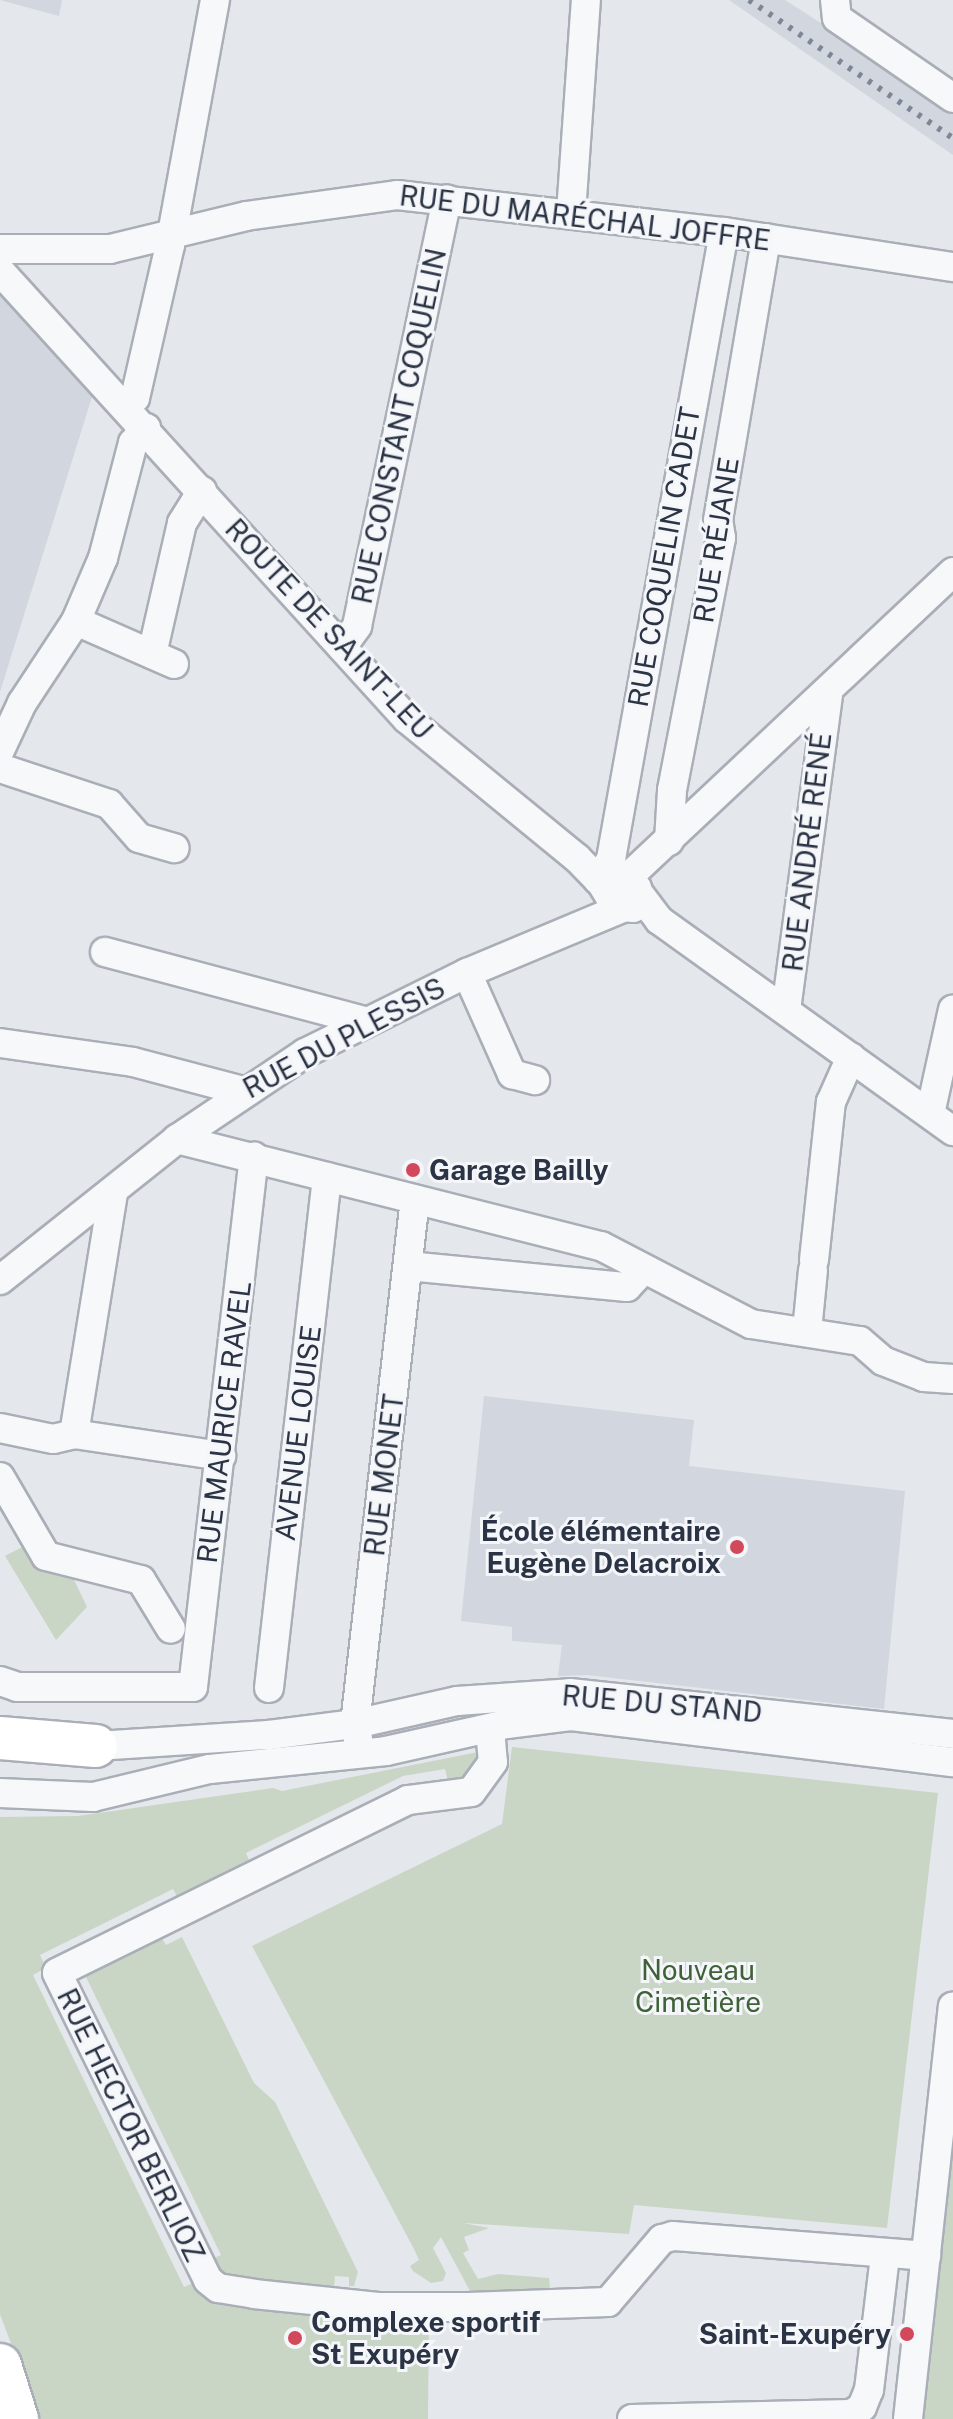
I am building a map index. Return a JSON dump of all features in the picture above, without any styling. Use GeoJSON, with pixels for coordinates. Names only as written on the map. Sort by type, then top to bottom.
{"type":"FeatureCollection","features":[{"type":"Feature","properties":{"kind":"highway"},"geometry":{"type":"LineString","coordinates":[[0,1738],[96,1746]]}},
{"type":"Feature","properties":{"kind":"highway"},"geometry":{"type":"LineString","coordinates":[[0,2365],[17,2419]]}},
{"type":"Feature","properties":{"kind":"street"},"geometry":{"type":"LineString","coordinates":[[0,750],[11,698],[76,621],[103,558],[133,443],[135,398],[172,237],[215,0]]}},
{"type":"Feature","properties":{"kind":"street"},"geometry":{"type":"LineString","coordinates":[[571,213],[586,0]]}},
{"type":"Feature","properties":{"kind":"street"},"geometry":{"type":"LineString","coordinates":[[836,9],[953,98]]}},
{"type":"Feature","properties":{"kind":"street","name":"RUE DU MARÉCHAL JOFFRE"},"geometry":{"type":"LineString","coordinates":[[0,249],[110,249],[335,200],[397,195],[724,232],[953,267]]}},
{"type":"Feature","properties":{"kind":"street","name":"RUE CONSTANT COQUELIN"},"geometry":{"type":"LineString","coordinates":[[342,647],[357,626],[447,199]]}},
{"type":"Feature","properties":{"kind":"street","name":"RUE COQUELIN CADET"},"geometry":{"type":"LineString","coordinates":[[619,892],[611,859],[724,232]]}},
{"type":"Feature","properties":{"kind":"street","name":"RUE RÉJANE"},"geometry":{"type":"LineString","coordinates":[[669,841],[672,790],[721,538],[718,520],[766,238]]}},
{"type":"Feature","properties":{"kind":"street","name":"ROUTE DE SAINT-LEU"},"geometry":{"type":"LineString","coordinates":[[0,271],[135,416],[417,730],[619,892],[953,1131]]}},
{"type":"Feature","properties":{"kind":"street"},"geometry":{"type":"LineString","coordinates":[[76,621],[163,659],[182,523],[202,491]]}},
{"type":"Feature","properties":{"kind":"street","name":"RUE DU PLESSIS"},"geometry":{"type":"LineString","coordinates":[[0,1280],[177,1139],[243,1091],[364,1021],[467,973],[619,892],[953,572]]}},
{"type":"Feature","properties":{"kind":"street","name":"RUE ANDRÉ RENÉ"},"geometry":{"type":"LineString","coordinates":[[786,1010],[828,695]]}},
{"type":"Feature","properties":{"kind":"street"},"geometry":{"type":"LineString","coordinates":[[0,768],[109,804],[139,838],[175,848]]}},
{"type":"Feature","properties":{"kind":"street"},"geometry":{"type":"LineString","coordinates":[[105,952],[364,1021]]}},
{"type":"Feature","properties":{"kind":"street"},"geometry":{"type":"LineString","coordinates":[[467,973],[512,1074],[535,1080]]}},
{"type":"Feature","properties":{"kind":"street"},"geometry":{"type":"LineString","coordinates":[[930,1114],[953,1009]]}},
{"type":"Feature","properties":{"kind":"street"},"geometry":{"type":"LineString","coordinates":[[0,1043],[133,1062],[243,1091]]}},
{"type":"Feature","properties":{"kind":"street"},"geometry":{"type":"LineString","coordinates":[[807,1331],[831,1102],[851,1057]]}},
{"type":"Feature","properties":{"kind":"street"},"geometry":{"type":"LineString","coordinates":[[177,1139],[601,1246],[642,1271],[751,1324],[860,1341],[883,1361],[924,1377],[953,1379]]}},
{"type":"Feature","properties":{"kind":"street","name":"RUE MAURICE RAVEL"},"geometry":{"type":"LineString","coordinates":[[0,1681],[17,1687],[193,1687],[254,1156]]}},
{"type":"Feature","properties":{"kind":"street","name":"AVENUE LOUISE"},"geometry":{"type":"LineString","coordinates":[[269,1688],[327,1177]]}},
{"type":"Feature","properties":{"kind":"street"},"geometry":{"type":"LineString","coordinates":[[74,1434],[113,1192]]}},
{"type":"Feature","properties":{"kind":"street","name":"RUE MONET"},"geometry":{"type":"LineString","coordinates":[[358,1737],[415,1199]]}},
{"type":"Feature","properties":{"kind":"street"},"geometry":{"type":"LineString","coordinates":[[408,1266],[627,1287],[642,1271]]}},
{"type":"Feature","properties":{"kind":"street"},"geometry":{"type":"LineString","coordinates":[[0,1428],[53,1439],[74,1434],[221,1456]]}},
{"type":"Feature","properties":{"kind":"street"},"geometry":{"type":"LineString","coordinates":[[0,1477],[46,1556],[141,1580],[171,1629]]}},
{"type":"Feature","properties":{"kind":"street","name":"RUE DU STAND"},"geometry":{"type":"LineString","coordinates":[[327,1741],[358,1737],[457,1701],[570,1693],[953,1734]]}},
{"type":"Feature","properties":{"kind":"street","name":"RUE DU STAND"},"geometry":{"type":"LineString","coordinates":[[358,1737],[386,1751],[549,1718],[594,1718],[953,1762]]}},
{"type":"Feature","properties":{"kind":"street","name":"RUE HECTOR BERLIOZ"},"geometry":{"type":"LineString","coordinates":[[490,1729],[493,1762],[471,1792],[408,1800],[57,1973],[200,2269],[218,2288],[380,2307],[608,2302],[662,2239],[673,2236],[885,2255]]}},
{"type":"Feature","properties":{"kind":"street"},"geometry":{"type":"LineString","coordinates":[[0,1753],[96,1746],[327,1741]]}},
{"type":"Feature","properties":{"kind":"street"},"geometry":{"type":"LineString","coordinates":[[0,1793],[93,1797],[327,1741]]}},
{"type":"Feature","properties":{"kind":"street"},"geometry":{"type":"LineString","coordinates":[[908,2419],[953,2006]]}},
{"type":"Feature","properties":{"kind":"street"},"geometry":{"type":"LineString","coordinates":[[632,2419],[851,2414],[862,2407],[869,2390],[885,2255],[926,2256]]}},
{"type":"Feature","properties":{"kind":"shaded area"},"geometry":{"type":"Polygon","coordinates":[[[0,0],[62,0],[59,16],[0,0]]]}},
{"type":"Feature","properties":{"kind":"shaded area"},"geometry":{"type":"Polygon","coordinates":[[[729,0],[785,0],[953,108],[953,155],[729,0]]]}},
{"type":"Feature","properties":{"kind":"shaded area"},"geometry":{"type":"Polygon","coordinates":[[[0,280],[96,384],[0,692],[0,280]]]}},
{"type":"Feature","properties":{"kind":"shaded area","name":"École élémentaire Eugène Delacroix"},"geometry":{"type":"Polygon","coordinates":[[[484,1396],[694,1420],[689,1466],[905,1491],[884,1709],[587,1675],[558,1676],[562,1645],[512,1641],[512,1627],[461,1621],[484,1396]]]}},
{"type":"Feature","properties":{"kind":"green space"},"geometry":{"type":"Polygon","coordinates":[[[30,1543],[46,1572],[67,1565],[87,1607],[56,1640],[5,1556],[30,1543]]]}},
{"type":"Feature","properties":{"kind":"green space","name":"Nouveau Cimetière"},"geometry":{"type":"Polygon","coordinates":[[[512,1747],[938,1793],[887,2228],[634,2205],[629,2234],[463,2223],[489,2228],[464,2237],[469,2250],[463,2253],[478,2279],[498,2274],[549,2278],[550,2289],[470,2291],[441,2237],[433,2248],[446,2273],[443,2281],[431,2283],[413,2271],[410,2266],[419,2260],[414,2249],[252,1946],[502,1824],[512,1747]]]}},
{"type":"Feature","properties":{"kind":"green space"},"geometry":{"type":"Polygon","coordinates":[[[483,1751],[479,1772],[449,1785],[445,1769],[403,1776],[246,1853],[252,1867],[180,1902],[173,1889],[40,1955],[46,1968],[33,1975],[184,2287],[197,2281],[207,2301],[429,2317],[428,2419],[39,2419],[0,2314],[0,1817],[78,1816],[273,1788],[282,1791],[483,1751]]]}},
{"type":"Feature","properties":{"kind":"green space"},"geometry":{"type":"Polygon","coordinates":[[[159,1933],[166,1945],[182,1937],[254,2083],[275,2102],[358,2272],[354,2286],[349,2286],[349,2277],[335,2276],[334,2288],[233,2281],[208,2261],[221,2255],[86,1977],[73,1983],[75,1977],[159,1933]]]}},
{"type":"Feature","properties":{"kind":"green space"},"geometry":{"type":"Polygon","coordinates":[[[953,2140],[953,2419],[922,2419],[944,2217],[953,2140]]]}},
{"type":"Feature","properties":{"kind":"railway"},"geometry":{"type":"LineString","coordinates":[[749,0],[953,138]]}},
{"type":"Feature","properties":{"kind":"place","name":"Garage Bailly"},"geometry":{"type":"Point","coordinates":[413,1170]}},
{"type":"Feature","properties":{"kind":"place","name":"École élémentaire Eugène Delacroix"},"geometry":{"type":"Point","coordinates":[737,1547]}},
{"type":"Feature","properties":{"kind":"place","name":"Saint-Exupéry"},"geometry":{"type":"Point","coordinates":[907,2334]}},
{"type":"Feature","properties":{"kind":"place","name":"Complexe sportif St Exupéry"},"geometry":{"type":"Point","coordinates":[295,2338]}}]}
